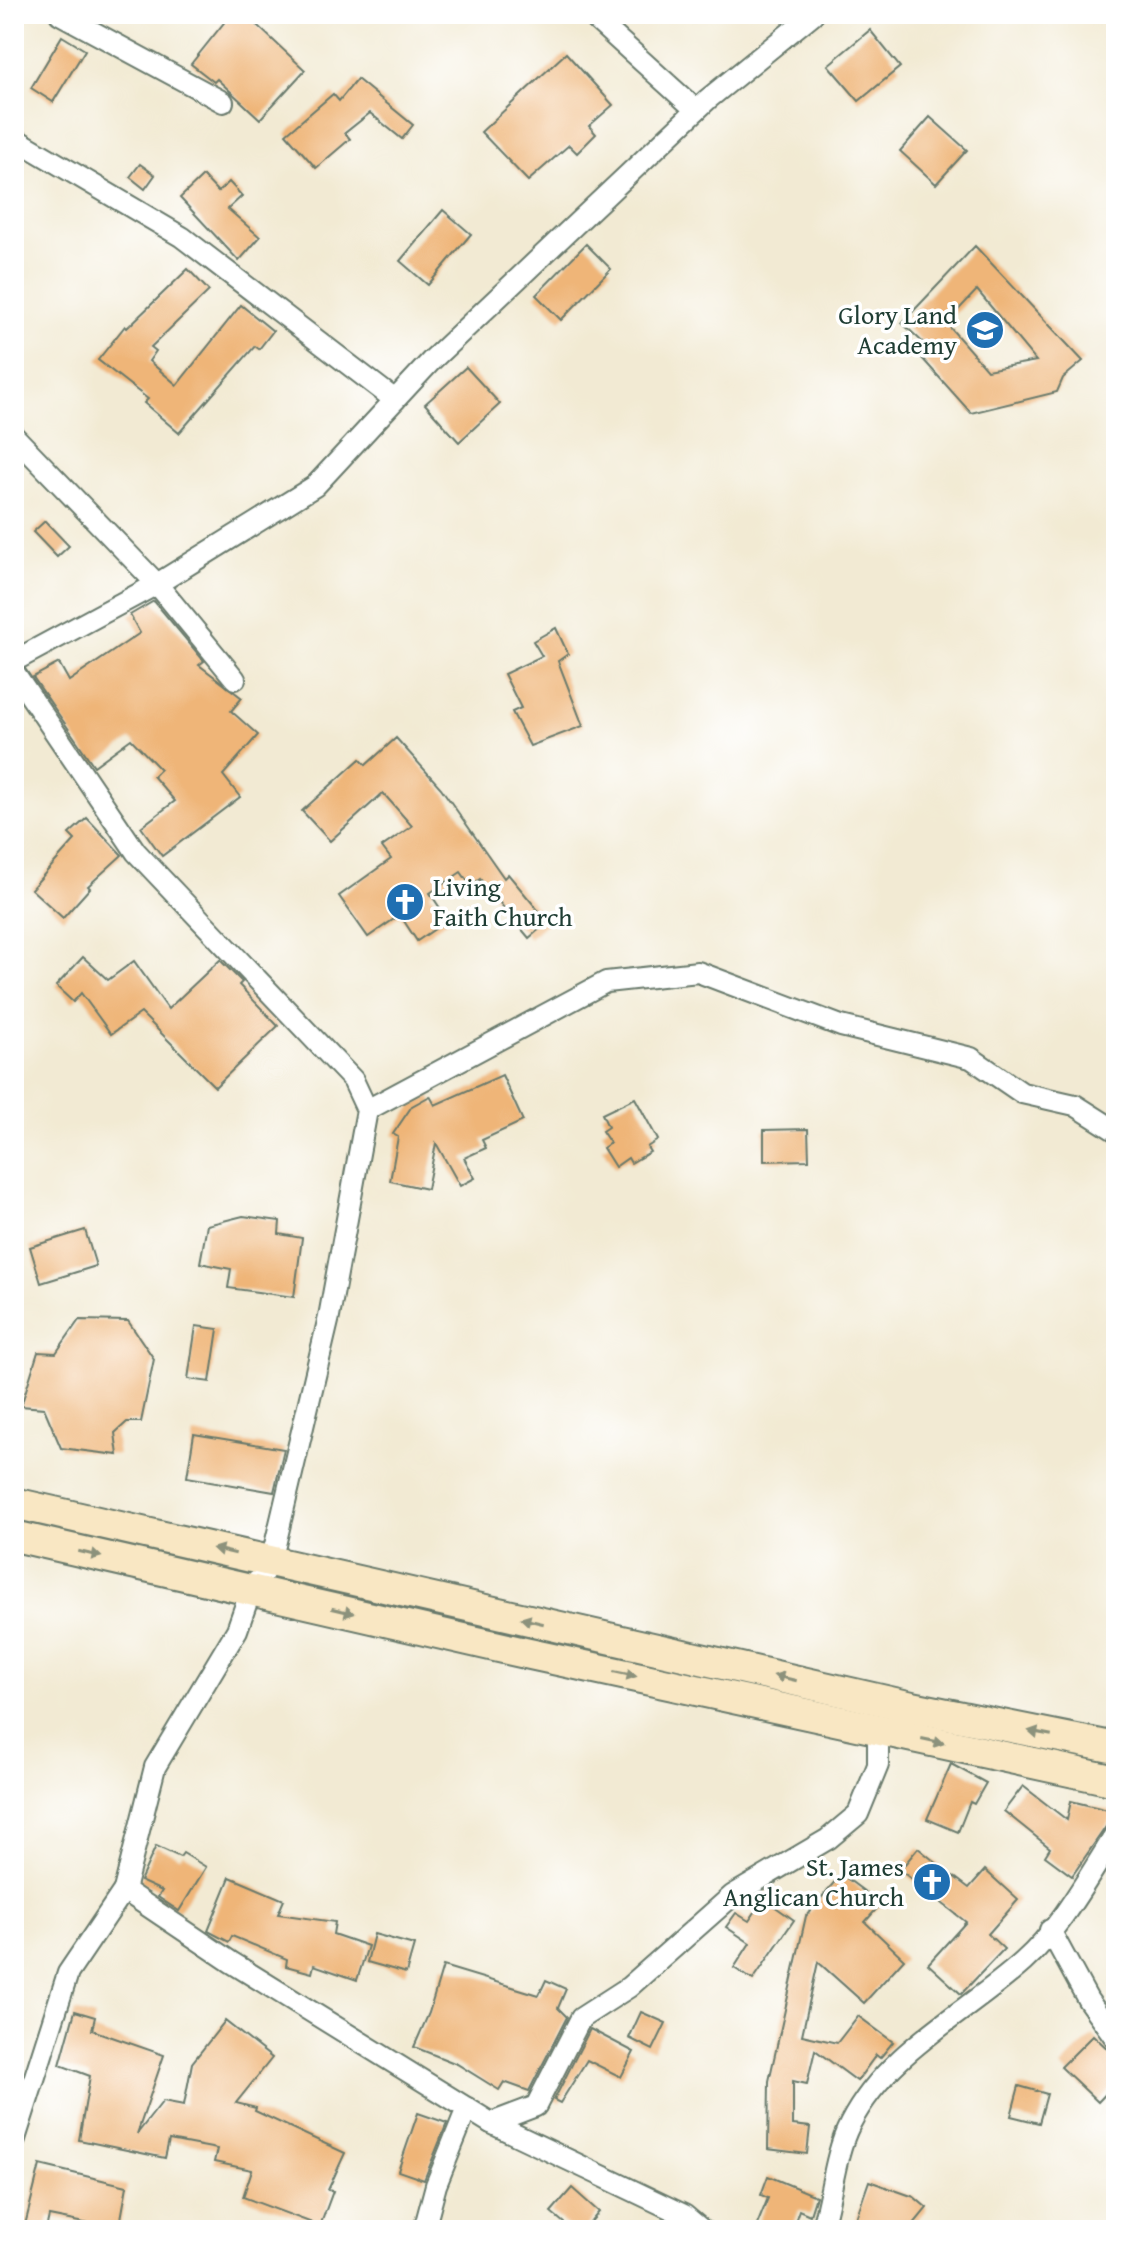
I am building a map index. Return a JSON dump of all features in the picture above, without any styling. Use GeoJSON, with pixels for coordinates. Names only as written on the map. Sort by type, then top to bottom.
{"type":"FeatureCollection","features":[{"type":"Feature","properties":{"kind":"main road"},"geometry":{"type":"LineString","coordinates":[[14,1503],[912,1707],[1116,1748]]}},
{"type":"Feature","properties":{"kind":"main road"},"geometry":{"type":"LineString","coordinates":[[14,1536],[1116,1781]]}},
{"type":"Feature","properties":{"kind":"street"},"geometry":{"type":"LineString","coordinates":[[60,14],[223,102]]}},
{"type":"Feature","properties":{"kind":"street"},"geometry":{"type":"LineString","coordinates":[[590,14],[696,110]]}},
{"type":"Feature","properties":{"kind":"street"},"geometry":{"type":"LineString","coordinates":[[14,661],[157,584],[315,486],[432,360],[696,110],[813,14]]}},
{"type":"Feature","properties":{"kind":"street"},"geometry":{"type":"LineString","coordinates":[[14,138],[182,237],[395,400]]}},
{"type":"Feature","properties":{"kind":"street"},"geometry":{"type":"LineString","coordinates":[[14,436],[157,584],[235,679]]}},
{"type":"Feature","properties":{"kind":"street"},"geometry":{"type":"LineString","coordinates":[[14,672],[136,852],[353,1080],[367,1110],[329,1317],[271,1562],[251,1590],[237,1630],[155,1767],[124,1890],[68,1973],[14,2142]]}},
{"type":"Feature","properties":{"kind":"street"},"geometry":{"type":"LineString","coordinates":[[367,1110],[606,982],[698,972],[841,1026],[971,1058],[1022,1093],[1075,1105],[1116,1131]]}},
{"type":"Feature","properties":{"kind":"street"},"geometry":{"type":"LineString","coordinates":[[491,2123],[536,2106],[581,2018],[629,1987],[733,1895],[828,1839],[858,1814],[878,1765],[878,1729]]}},
{"type":"Feature","properties":{"kind":"street"},"geometry":{"type":"LineString","coordinates":[[821,2230],[849,2125],[890,2067],[1024,1961],[1050,1930],[1116,1834]]}},
{"type":"Feature","properties":{"kind":"street"},"geometry":{"type":"LineString","coordinates":[[124,1890],[231,1962],[491,2123],[684,2215],[702,2230]]}},
{"type":"Feature","properties":{"kind":"street"},"geometry":{"type":"LineString","coordinates":[[1050,1930],[1088,2000],[1116,2039]]}},
{"type":"Feature","properties":{"kind":"street"},"geometry":{"type":"LineString","coordinates":[[424,2230],[436,2185],[467,2108]]}},
{"type":"Feature","properties":{"kind":"building"},"geometry":{"type":"Polygon","coordinates":[[[231,14],[245,14],[305,70],[260,119],[217,79],[214,82],[191,64],[231,14]]]}},
{"type":"Feature","properties":{"kind":"building"},"geometry":{"type":"Polygon","coordinates":[[[870,30],[900,67],[859,101],[828,65],[870,30]]]}},
{"type":"Feature","properties":{"kind":"building"},"geometry":{"type":"Polygon","coordinates":[[[62,36],[85,50],[53,102],[31,88],[62,36]]]}},
{"type":"Feature","properties":{"kind":"building"},"geometry":{"type":"Polygon","coordinates":[[[566,53],[613,105],[589,126],[596,134],[577,153],[569,145],[528,181],[481,132],[566,53]]]}},
{"type":"Feature","properties":{"kind":"building"},"geometry":{"type":"Polygon","coordinates":[[[357,79],[413,125],[402,139],[370,113],[345,133],[350,139],[316,168],[286,134],[333,94],[339,101],[357,79]]]}},
{"type":"Feature","properties":{"kind":"building"},"geometry":{"type":"Polygon","coordinates":[[[930,117],[967,150],[936,184],[900,151],[930,117]]]}},
{"type":"Feature","properties":{"kind":"building"},"geometry":{"type":"Polygon","coordinates":[[[140,164],[155,175],[145,189],[130,177],[140,164]]]}},
{"type":"Feature","properties":{"kind":"building"},"geometry":{"type":"Polygon","coordinates":[[[203,176],[218,192],[229,182],[242,196],[228,209],[260,237],[239,261],[180,198],[203,176]]]}},
{"type":"Feature","properties":{"kind":"building"},"geometry":{"type":"Polygon","coordinates":[[[443,210],[471,234],[428,285],[400,261],[443,210]]]}},
{"type":"Feature","properties":{"kind":"building"},"geometry":{"type":"Polygon","coordinates":[[[586,244],[611,269],[561,320],[536,295],[586,244]]]}},
{"type":"Feature","properties":{"kind":"building"},"geometry":{"type":"Polygon","coordinates":[[[975,246],[1083,361],[1063,378],[1057,392],[971,413],[921,357],[930,349],[902,323],[975,246]],[[977,290],[946,323],[987,370],[1036,361],[977,290]]]}},
{"type":"Feature","properties":{"kind":"building"},"geometry":{"type":"Polygon","coordinates":[[[188,269],[209,291],[151,347],[156,351],[149,361],[177,385],[241,305],[273,331],[259,349],[255,346],[179,433],[144,403],[148,399],[98,360],[125,326],[127,328],[188,269]]]}},
{"type":"Feature","properties":{"kind":"building"},"geometry":{"type":"Polygon","coordinates":[[[466,367],[500,404],[459,442],[425,404],[466,367]]]}},
{"type":"Feature","properties":{"kind":"building"},"geometry":{"type":"Polygon","coordinates":[[[45,521],[69,546],[57,557],[33,532],[45,521]]]}},
{"type":"Feature","properties":{"kind":"building"},"geometry":{"type":"Polygon","coordinates":[[[154,601],[204,661],[199,665],[242,698],[231,711],[258,735],[223,775],[240,797],[162,856],[141,827],[175,801],[153,776],[160,769],[131,739],[94,766],[33,677],[59,663],[69,681],[140,633],[130,615],[154,601]]]}},
{"type":"Feature","properties":{"kind":"building"},"geometry":{"type":"Polygon","coordinates":[[[556,628],[568,654],[558,661],[583,726],[530,746],[512,712],[521,708],[504,674],[542,656],[533,641],[556,628]]]}},
{"type":"Feature","properties":{"kind":"building"},"geometry":{"type":"Polygon","coordinates":[[[396,738],[441,788],[504,878],[508,874],[548,922],[529,938],[480,879],[471,886],[461,872],[430,893],[448,920],[417,941],[400,915],[368,937],[339,896],[391,859],[382,847],[412,826],[383,793],[330,841],[302,811],[360,759],[366,765],[396,738]]]}},
{"type":"Feature","properties":{"kind":"building"},"geometry":{"type":"Polygon","coordinates":[[[87,818],[122,855],[88,886],[90,888],[63,918],[31,889],[75,840],[69,834],[87,818]]]}},
{"type":"Feature","properties":{"kind":"building"},"geometry":{"type":"Polygon","coordinates":[[[83,957],[108,980],[134,961],[168,1009],[220,960],[278,1026],[215,1087],[141,1013],[111,1034],[81,993],[73,1002],[56,986],[83,957]]]}},
{"type":"Feature","properties":{"kind":"building"},"geometry":{"type":"Polygon","coordinates":[[[502,1075],[523,1121],[482,1140],[486,1148],[464,1158],[475,1178],[460,1186],[436,1143],[427,1189],[390,1181],[398,1137],[393,1134],[412,1106],[430,1096],[435,1105],[502,1075]]]}},
{"type":"Feature","properties":{"kind":"building"},"geometry":{"type":"Polygon","coordinates":[[[635,1098],[658,1140],[647,1147],[650,1152],[631,1163],[628,1158],[615,1167],[603,1148],[610,1143],[602,1131],[608,1127],[602,1114],[635,1098]]]}},
{"type":"Feature","properties":{"kind":"building"},"geometry":{"type":"Polygon","coordinates":[[[808,1129],[809,1160],[764,1161],[764,1130],[808,1129]]]}},
{"type":"Feature","properties":{"kind":"building"},"geometry":{"type":"Polygon","coordinates":[[[243,1216],[280,1221],[279,1234],[302,1238],[294,1297],[228,1288],[231,1269],[200,1263],[207,1225],[243,1216]]]}},
{"type":"Feature","properties":{"kind":"building"},"geometry":{"type":"Polygon","coordinates":[[[85,1230],[96,1266],[41,1283],[30,1247],[85,1230]]]}},
{"type":"Feature","properties":{"kind":"building"},"geometry":{"type":"Polygon","coordinates":[[[79,1320],[128,1321],[154,1359],[141,1422],[127,1422],[115,1433],[118,1455],[61,1448],[44,1408],[21,1406],[38,1352],[56,1353],[79,1320]]]}},
{"type":"Feature","properties":{"kind":"building"},"geometry":{"type":"Polygon","coordinates":[[[196,1326],[218,1329],[210,1382],[188,1379],[196,1326]]]}},
{"type":"Feature","properties":{"kind":"building"},"geometry":{"type":"Polygon","coordinates":[[[194,1434],[284,1449],[274,1492],[187,1477],[194,1434]]]}},
{"type":"Feature","properties":{"kind":"building"},"geometry":{"type":"Polygon","coordinates":[[[951,1764],[986,1783],[974,1804],[970,1802],[958,1832],[927,1819],[951,1764]]]}},
{"type":"Feature","properties":{"kind":"building"},"geometry":{"type":"Polygon","coordinates":[[[1023,1786],[1067,1820],[1071,1801],[1116,1812],[1072,1876],[1045,1856],[1050,1848],[1004,1811],[1023,1786]]]}},
{"type":"Feature","properties":{"kind":"building"},"geometry":{"type":"Polygon","coordinates":[[[156,1846],[180,1857],[183,1853],[206,1867],[179,1911],[158,1897],[162,1891],[140,1881],[156,1846]]]}},
{"type":"Feature","properties":{"kind":"building"},"geometry":{"type":"Polygon","coordinates":[[[918,1848],[939,1865],[934,1875],[947,1884],[953,1876],[969,1888],[985,1870],[1018,1900],[988,1934],[1004,1949],[961,1994],[928,1964],[966,1922],[900,1870],[918,1848]]]}},
{"type":"Feature","properties":{"kind":"building"},"geometry":{"type":"Polygon","coordinates":[[[841,1874],[881,1904],[865,1922],[904,1959],[864,2003],[818,1962],[802,2035],[837,2043],[858,2016],[893,2042],[880,2058],[876,2055],[857,2081],[815,2050],[807,2084],[793,2081],[793,2125],[810,2127],[807,2154],[768,2149],[769,2081],[806,1916],[841,1874]]]}},
{"type":"Feature","properties":{"kind":"building"},"geometry":{"type":"Polygon","coordinates":[[[230,1877],[284,1900],[278,1914],[335,1922],[333,1934],[368,1946],[357,1980],[314,1965],[312,1973],[286,1966],[287,1959],[232,1936],[229,1942],[208,1931],[230,1877]]]}},
{"type":"Feature","properties":{"kind":"building"},"geometry":{"type":"Polygon","coordinates":[[[764,1899],[794,1920],[753,1980],[734,1968],[750,1943],[726,1927],[736,1913],[749,1921],[764,1899]]]}},
{"type":"Feature","properties":{"kind":"building"},"geometry":{"type":"Polygon","coordinates":[[[374,1934],[414,1945],[406,1973],[367,1962],[374,1934]]]}},
{"type":"Feature","properties":{"kind":"building"},"geometry":{"type":"Polygon","coordinates":[[[443,1966],[539,1995],[546,1980],[566,1989],[558,2008],[567,2017],[529,2091],[504,2082],[499,2090],[457,2064],[414,2047],[429,2013],[443,1966]]]}},
{"type":"Feature","properties":{"kind":"building"},"geometry":{"type":"Polygon","coordinates":[[[75,2011],[95,2017],[92,2030],[164,2055],[137,2134],[163,2101],[184,2105],[192,2063],[225,2021],[272,2058],[236,2103],[256,2108],[255,2111],[345,2153],[328,2190],[333,2191],[320,2226],[243,2197],[252,2170],[214,2162],[217,2149],[169,2140],[165,2158],[79,2140],[90,2076],[60,2065],[75,2011]]]}},
{"type":"Feature","properties":{"kind":"building"},"geometry":{"type":"Polygon","coordinates":[[[641,2012],[666,2023],[653,2050],[629,2038],[641,2012]]]}},
{"type":"Feature","properties":{"kind":"building"},"geometry":{"type":"Polygon","coordinates":[[[590,2029],[634,2052],[621,2077],[587,2060],[560,2103],[554,2100],[590,2029]]]}},
{"type":"Feature","properties":{"kind":"building"},"geometry":{"type":"Polygon","coordinates":[[[1093,2035],[1116,2057],[1116,2083],[1098,2102],[1061,2067],[1093,2035]]]}},
{"type":"Feature","properties":{"kind":"building"},"geometry":{"type":"Polygon","coordinates":[[[1019,2086],[1047,2094],[1039,2123],[1011,2116],[1019,2086]]]}},
{"type":"Feature","properties":{"kind":"building"},"geometry":{"type":"Polygon","coordinates":[[[418,2113],[447,2123],[424,2180],[398,2171],[418,2113]]]}},
{"type":"Feature","properties":{"kind":"building"},"geometry":{"type":"Polygon","coordinates":[[[40,2165],[127,2186],[119,2230],[49,2216],[46,2229],[25,2225],[40,2165]]]}},
{"type":"Feature","properties":{"kind":"building"},"geometry":{"type":"Polygon","coordinates":[[[768,2176],[816,2196],[810,2215],[799,2210],[792,2230],[755,2230],[768,2198],[761,2195],[768,2176]]]}},
{"type":"Feature","properties":{"kind":"building"},"geometry":{"type":"Polygon","coordinates":[[[869,2181],[914,2197],[927,2208],[909,2230],[872,2230],[854,2224],[869,2181]]]}},
{"type":"Feature","properties":{"kind":"building"},"geometry":{"type":"Polygon","coordinates":[[[572,2188],[599,2212],[584,2230],[572,2230],[551,2212],[572,2188]]]}},
{"type":"Feature","properties":{"kind":"place","name":"Glory Land Academy"},"geometry":{"type":"Point","coordinates":[985,330]}},
{"type":"Feature","properties":{"kind":"place","name":"Living Faith Church"},"geometry":{"type":"Point","coordinates":[405,902]}},
{"type":"Feature","properties":{"kind":"place","name":"St. James Anglican Church"},"geometry":{"type":"Point","coordinates":[932,1882]}}]}
